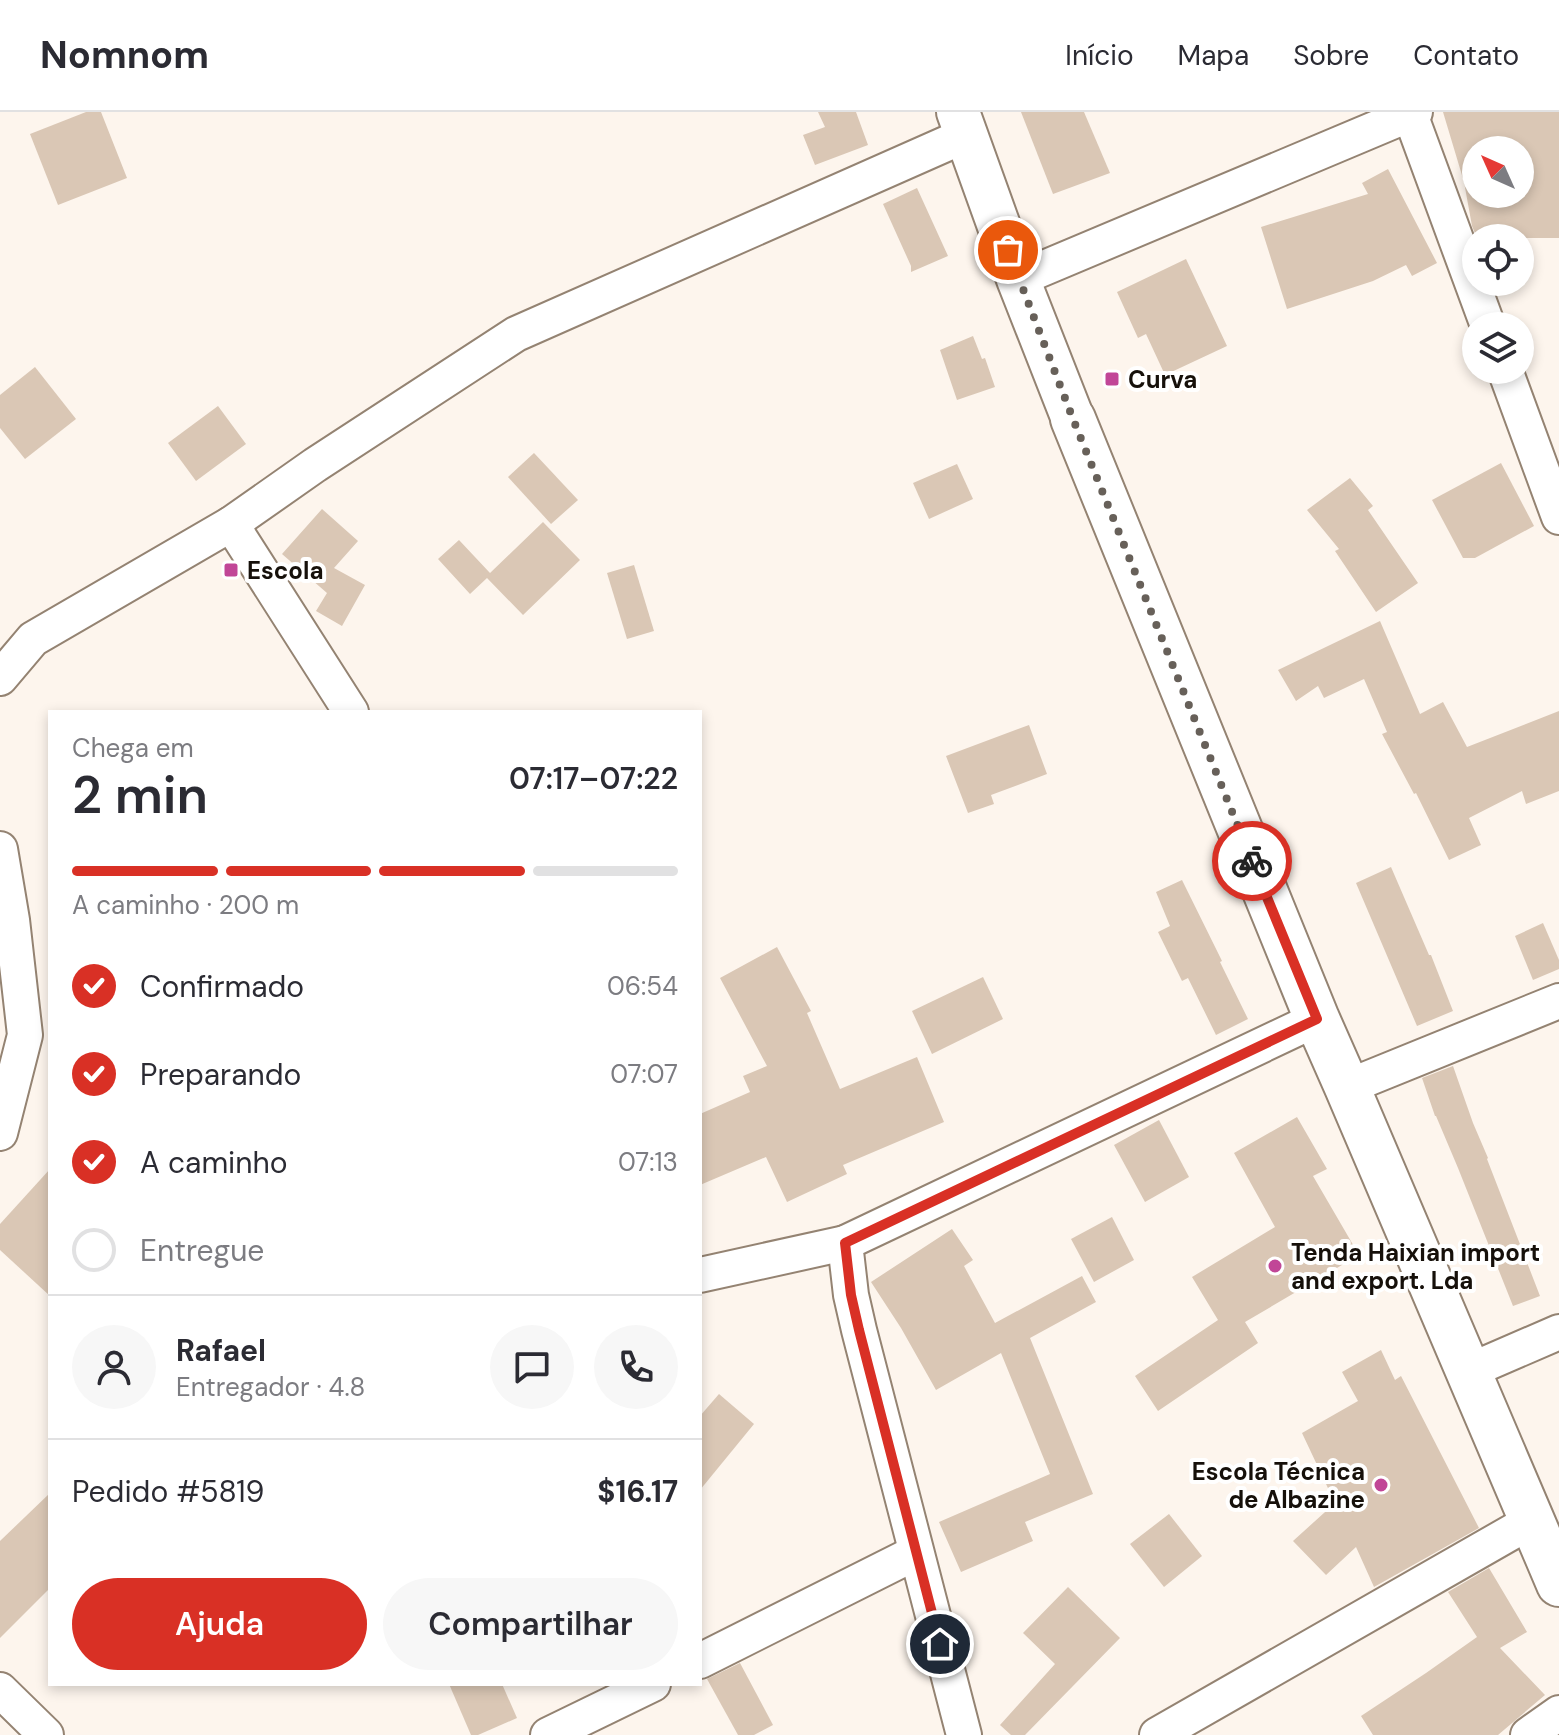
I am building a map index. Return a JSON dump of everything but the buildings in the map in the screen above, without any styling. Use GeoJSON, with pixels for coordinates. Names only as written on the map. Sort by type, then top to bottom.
{"type":"FeatureCollection","features":[{"type":"Feature","properties":{"kind":"main road"},"geometry":{"type":"LineString","coordinates":[[1073,419],[1317,1019],[1559,1584]]}},
{"type":"Feature","properties":{"kind":"street"},"geometry":{"type":"LineString","coordinates":[[1018,279],[1413,113],[1483,312]]}},
{"type":"Feature","properties":{"kind":"street"},"geometry":{"type":"LineString","coordinates":[[0,678],[33,639],[231,524],[328,456],[516,334],[962,123],[1073,419]]}},
{"type":"Feature","properties":{"kind":"street"},"geometry":{"type":"LineString","coordinates":[[1510,384],[1559,517]]}},
{"type":"Feature","properties":{"kind":"street"},"geometry":{"type":"LineString","coordinates":[[231,524],[350,710]]}},
{"type":"Feature","properties":{"kind":"street"},"geometry":{"type":"LineString","coordinates":[[0,849],[12,920],[25,1035],[0,1133]]}},
{"type":"Feature","properties":{"kind":"street"},"geometry":{"type":"LineString","coordinates":[[1347,1087],[1559,1001]]}},
{"type":"Feature","properties":{"kind":"street"},"geometry":{"type":"LineString","coordinates":[[702,1275],[845,1243],[1317,1019]]}},
{"type":"Feature","properties":{"kind":"street"},"geometry":{"type":"LineString","coordinates":[[845,1243],[859,1330],[964,1735]]}},
{"type":"Feature","properties":{"kind":"street"},"geometry":{"type":"LineString","coordinates":[[1469,1371],[1559,1332]]}},
{"type":"Feature","properties":{"kind":"street"},"geometry":{"type":"LineString","coordinates":[[1157,1735],[1533,1520]]}},
{"type":"Feature","properties":{"kind":"street"},"geometry":{"type":"LineString","coordinates":[[702,1660],[915,1553]]}},
{"type":"Feature","properties":{"kind":"street"},"geometry":{"type":"LineString","coordinates":[[548,1735],[649,1686]]}},
{"type":"Feature","properties":{"kind":"street"},"geometry":{"type":"LineString","coordinates":[[0,1690],[46,1735]]}},
{"type":"Feature","properties":{"kind":"street"},"geometry":{"type":"LineString","coordinates":[[1528,1735],[1559,1713]]}},
{"type":"Feature","properties":{"kind":"way so far"},"geometry":{"type":"LineString","coordinates":[[1008,250],[1252,861]]}},
{"type":"Feature","properties":{"kind":"place","name":"Curva"},"geometry":{"type":"Point","coordinates":[1112,379]}},
{"type":"Feature","properties":{"kind":"place","name":"Escola"},"geometry":{"type":"Point","coordinates":[231,570]}},
{"type":"Feature","properties":{"kind":"place","name":"Tenda Haixian import and export. Lda"},"geometry":{"type":"Point","coordinates":[1275,1266]}},
{"type":"Feature","properties":{"kind":"place","name":"Escola Técnica de Albazine"},"geometry":{"type":"Point","coordinates":[1381,1485]}},
{"type":"Feature","properties":{"kind":"route"},"geometry":{"type":"LineString","coordinates":[[940,1644],[859,1330],[845,1243],[1317,1019],[1252,861]]}}]}
